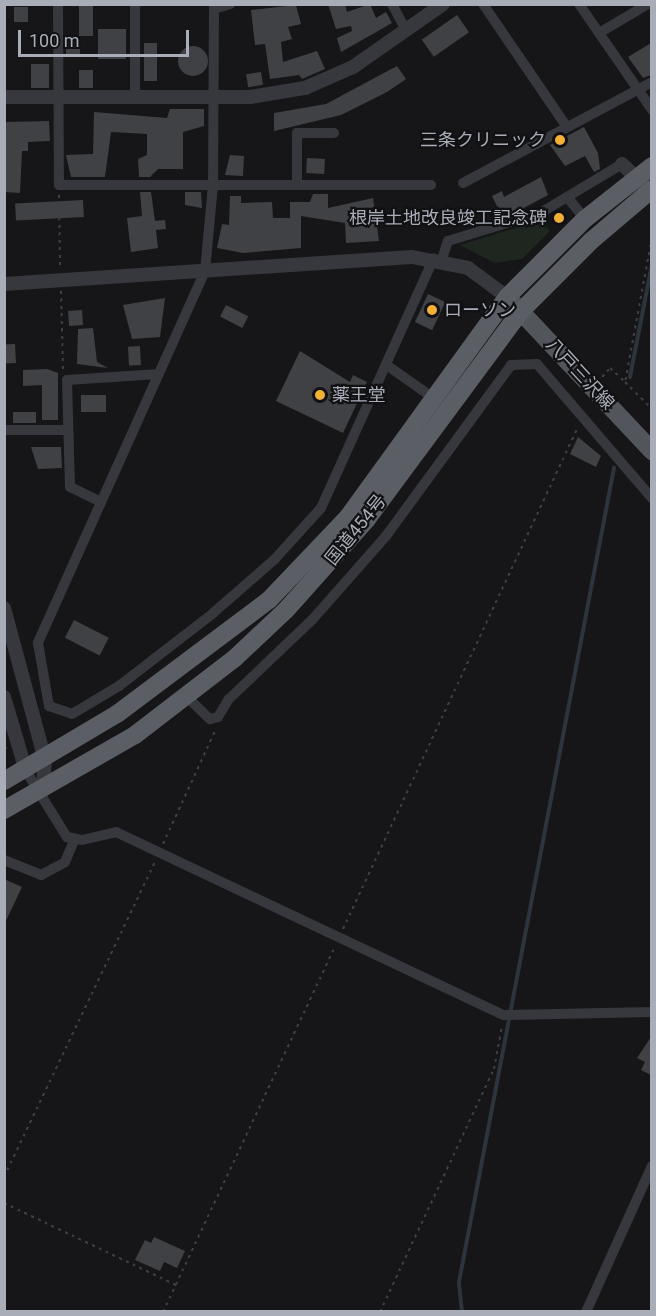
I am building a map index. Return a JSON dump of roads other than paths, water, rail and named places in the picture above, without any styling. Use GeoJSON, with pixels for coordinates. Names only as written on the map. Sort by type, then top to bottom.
{"type":"FeatureCollection","features":[{"type":"Feature","properties":{"kind":"highway","name":"国道454号"},"geometry":{"type":"LineString","coordinates":[[4,781],[45,760],[172,676],[269,600],[348,517],[432,397],[507,297],[585,219],[651,166]]}},
{"type":"Feature","properties":{"kind":"highway","name":"国道454号"},"geometry":{"type":"LineString","coordinates":[[4,810],[42,792],[187,697],[236,658],[327,567],[521,311],[651,190]]}},
{"type":"Feature","properties":{"kind":"main road","name":"八戸三沢線"},"geometry":{"type":"LineString","coordinates":[[507,297],[651,451]]}},
{"type":"Feature","properties":{"kind":"street"},"geometry":{"type":"LineString","coordinates":[[58,4],[59,185],[431,185]]}},
{"type":"Feature","properties":{"kind":"street"},"geometry":{"type":"LineString","coordinates":[[135,4],[135,98]]}},
{"type":"Feature","properties":{"kind":"street"},"geometry":{"type":"LineString","coordinates":[[230,4],[214,7],[213,185],[205,271],[99,501],[38,643],[38,666],[49,706],[57,712],[72,714],[119,686],[274,560],[321,508],[448,241],[505,226],[568,198],[622,164],[651,190]]}},
{"type":"Feature","properties":{"kind":"street"},"geometry":{"type":"LineString","coordinates":[[392,4],[406,30]]}},
{"type":"Feature","properties":{"kind":"street"},"geometry":{"type":"LineString","coordinates":[[4,97],[213,98],[304,88],[353,67],[443,4]]}},
{"type":"Feature","properties":{"kind":"street"},"geometry":{"type":"LineString","coordinates":[[483,4],[567,127]]}},
{"type":"Feature","properties":{"kind":"street"},"geometry":{"type":"LineString","coordinates":[[579,4],[651,110]]}},
{"type":"Feature","properties":{"kind":"street"},"geometry":{"type":"LineString","coordinates":[[599,33],[648,4]]}},
{"type":"Feature","properties":{"kind":"street"},"geometry":{"type":"LineString","coordinates":[[462,183],[651,82]]}},
{"type":"Feature","properties":{"kind":"street"},"geometry":{"type":"LineString","coordinates":[[297,185],[297,133],[334,133]]}},
{"type":"Feature","properties":{"kind":"street"},"geometry":{"type":"LineString","coordinates":[[568,198],[585,219]]}},
{"type":"Feature","properties":{"kind":"street"},"geometry":{"type":"LineString","coordinates":[[4,284],[438,259],[468,268],[507,297]]}},
{"type":"Feature","properties":{"kind":"street"},"geometry":{"type":"LineString","coordinates":[[187,697],[210,719],[218,717],[228,699],[312,620],[386,536],[507,368],[537,364],[651,498]]}},
{"type":"Feature","properties":{"kind":"street"},"geometry":{"type":"LineString","coordinates":[[388,366],[432,397]]}},
{"type":"Feature","properties":{"kind":"street"},"geometry":{"type":"LineString","coordinates":[[99,501],[70,487],[67,380],[159,374]]}},
{"type":"Feature","properties":{"kind":"street"},"geometry":{"type":"LineString","coordinates":[[4,430],[67,430]]}},
{"type":"Feature","properties":{"kind":"street"},"geometry":{"type":"LineString","coordinates":[[4,608],[45,760],[42,792]]}},
{"type":"Feature","properties":{"kind":"street"},"geometry":{"type":"LineString","coordinates":[[4,697],[26,771],[42,792],[61,830],[75,839],[116,832],[504,1015],[651,1012]]}},
{"type":"Feature","properties":{"kind":"street"},"geometry":{"type":"LineString","coordinates":[[4,860],[41,875],[65,862],[75,839]]}},
{"type":"Feature","properties":{"kind":"street"},"geometry":{"type":"LineString","coordinates":[[586,1311],[651,1166]]}},
{"type":"Feature","properties":{"kind":"waterway"},"geometry":{"type":"LineString","coordinates":[[630,377],[652,264]]}},
{"type":"Feature","properties":{"kind":"waterway"},"geometry":{"type":"LineString","coordinates":[[462,1312],[459,1282],[614,468]]}},
{"type":"Feature","properties":{"kind":"place","name":"三条クリニック"},"geometry":{"type":"Point","coordinates":[560,140]}},
{"type":"Feature","properties":{"kind":"place","name":"根岸土地改良竣工記念碑"},"geometry":{"type":"Point","coordinates":[559,218]}},
{"type":"Feature","properties":{"kind":"place","name":"ローソン"},"geometry":{"type":"Point","coordinates":[432,310]}},
{"type":"Feature","properties":{"kind":"place","name":"薬王堂"},"geometry":{"type":"Point","coordinates":[320,395]}}]}
